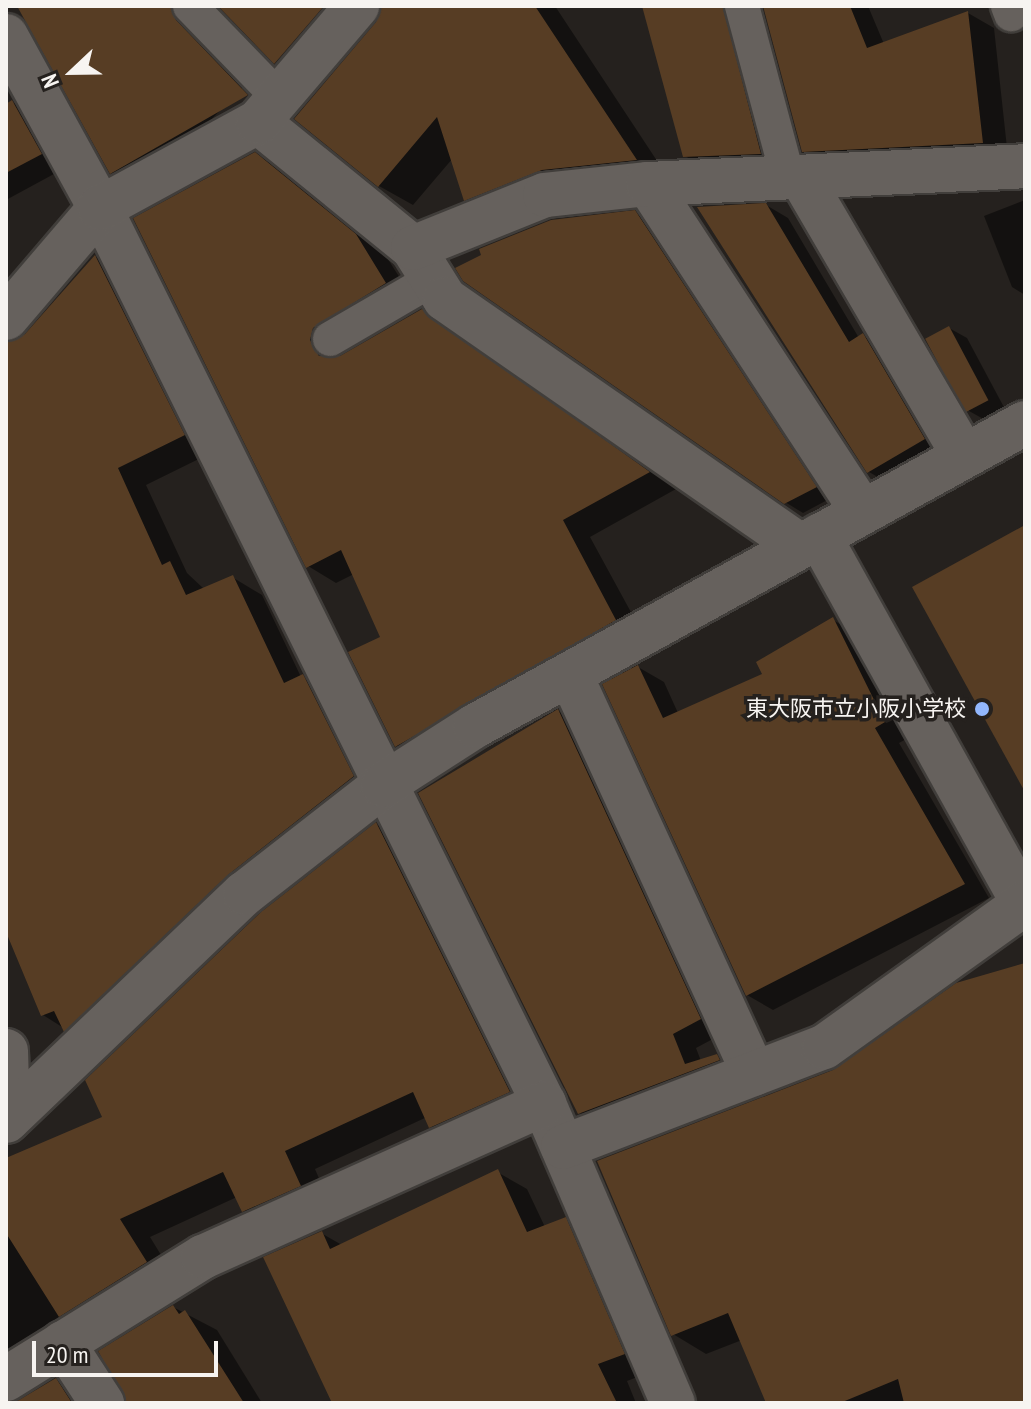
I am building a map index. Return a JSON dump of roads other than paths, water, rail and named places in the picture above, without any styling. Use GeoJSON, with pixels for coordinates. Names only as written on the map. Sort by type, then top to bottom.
{"type":"FeatureCollection","features":[{"type":"Feature","properties":{"kind":"street"},"geometry":{"type":"LineString","coordinates":[[6,318],[100,208],[269,110],[357,6]]}},
{"type":"Feature","properties":{"kind":"street"},"geometry":{"type":"LineString","coordinates":[[11,55],[100,208],[383,785],[544,1104],[673,1403]]}},
{"type":"Feature","properties":{"kind":"street"},"geometry":{"type":"LineString","coordinates":[[269,110],[423,263],[445,299],[809,541],[1024,905],[824,1047],[563,1147]]}},
{"type":"Feature","properties":{"kind":"street"},"geometry":{"type":"LineString","coordinates":[[423,263],[545,195],[648,184],[1025,166]]}},
{"type":"Feature","properties":{"kind":"street"},"geometry":{"type":"LineString","coordinates":[[795,177],[964,456]]}},
{"type":"Feature","properties":{"kind":"street"},"geometry":{"type":"LineString","coordinates":[[648,184],[863,512]]}},
{"type":"Feature","properties":{"kind":"street"},"geometry":{"type":"LineString","coordinates":[[7,1120],[245,893],[383,785],[570,674],[1025,423]]}},
{"type":"Feature","properties":{"kind":"street"},"geometry":{"type":"LineString","coordinates":[[570,674],[754,1074]]}},
{"type":"Feature","properties":{"kind":"street"},"geometry":{"type":"LineString","coordinates":[[6,1051],[7,1120]]}},
{"type":"Feature","properties":{"kind":"street"},"geometry":{"type":"LineString","coordinates":[[6,1379],[203,1257],[544,1104]]}},
{"type":"Feature","properties":{"kind":"street"},"geometry":{"type":"LineString","coordinates":[[63,1343],[102,1403]]}},
{"type":"Feature","properties":{"kind":"lane"},"geometry":{"type":"LineString","coordinates":[[190,6],[269,110]]}},
{"type":"Feature","properties":{"kind":"lane"},"geometry":{"type":"LineString","coordinates":[[742,6],[795,177]]}},
{"type":"Feature","properties":{"kind":"lane"},"geometry":{"type":"LineString","coordinates":[[330,339],[423,263]]}},
{"type":"Feature","properties":{"kind":"place","name":"東大阪市立小阪小学校"},"geometry":{"type":"Point","coordinates":[982,709]}}]}
